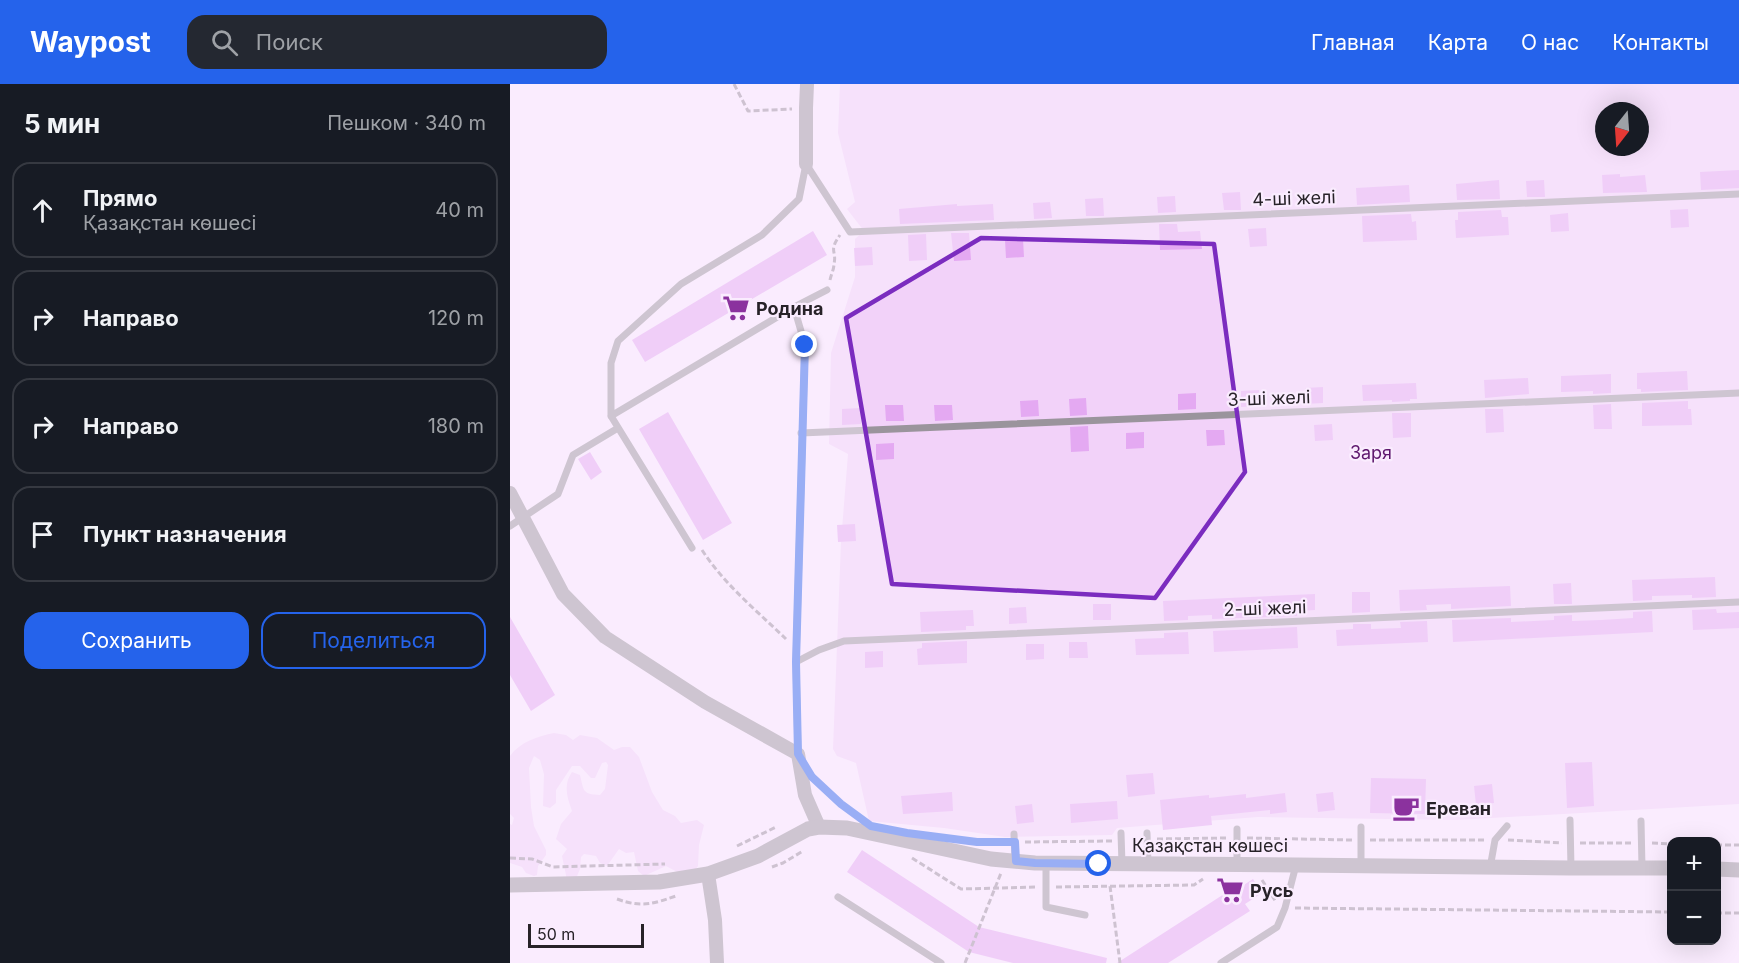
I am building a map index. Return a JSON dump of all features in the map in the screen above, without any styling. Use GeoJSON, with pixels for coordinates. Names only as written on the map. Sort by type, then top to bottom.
{"type":"FeatureCollection","features":[{"type":"Feature","properties":{"kind":"street"},"geometry":{"type":"LineString","coordinates":[[806,164],[807,84]]}},
{"type":"Feature","properties":{"kind":"street"},"geometry":{"type":"LineString","coordinates":[[510,493],[563,594],[605,637],[705,702],[798,754],[805,795],[819,827]]}},
{"type":"Feature","properties":{"kind":"street","name":"Қазақстан көшесі"},"geometry":{"type":"LineString","coordinates":[[510,885],[659,882],[708,874],[758,856],[808,829],[819,827],[847,828],[991,859],[1046,863],[1667,868]]}},
{"type":"Feature","properties":{"kind":"street"},"geometry":{"type":"LineString","coordinates":[[1721,869],[1739,870]]}},
{"type":"Feature","properties":{"kind":"street"},"geometry":{"type":"LineString","coordinates":[[708,874],[715,920],[717,963]]}},
{"type":"Feature","properties":{"kind":"lane"},"geometry":{"type":"LineString","coordinates":[[806,164],[850,232]]}},
{"type":"Feature","properties":{"kind":"lane"},"geometry":{"type":"LineString","coordinates":[[692,548],[611,416],[611,363],[618,340],[681,284],[762,235],[798,199],[806,164]]}},
{"type":"Feature","properties":{"kind":"lane","name":"4-ші желі"},"geometry":{"type":"LineString","coordinates":[[850,232],[1739,194]]}},
{"type":"Feature","properties":{"kind":"lane"},"geometry":{"type":"LineString","coordinates":[[611,416],[794,307],[827,290]]}},
{"type":"Feature","properties":{"kind":"lane"},"geometry":{"type":"LineString","coordinates":[[794,307],[805,345],[796,648],[798,754]]}},
{"type":"Feature","properties":{"kind":"lane","name":"3-ші желі"},"geometry":{"type":"LineString","coordinates":[[801,432],[1739,393]]}},
{"type":"Feature","properties":{"kind":"lane"},"geometry":{"type":"LineString","coordinates":[[510,526],[558,494],[573,454],[618,428]]}},
{"type":"Feature","properties":{"kind":"lane","name":"2-ші желі"},"geometry":{"type":"LineString","coordinates":[[796,662],[844,641],[1739,602]]}},
{"type":"Feature","properties":{"kind":"lane"},"geometry":{"type":"LineString","coordinates":[[1570,820],[1572,868]]}},
{"type":"Feature","properties":{"kind":"lane"},"geometry":{"type":"LineString","coordinates":[[1641,821],[1642,867]]}},
{"type":"Feature","properties":{"kind":"lane"},"geometry":{"type":"LineString","coordinates":[[1490,867],[1495,840],[1507,826]]}},
{"type":"Feature","properties":{"kind":"lane"},"geometry":{"type":"LineString","coordinates":[[1360,866],[1361,827]]}},
{"type":"Feature","properties":{"kind":"lane"},"geometry":{"type":"LineString","coordinates":[[1237,864],[1238,829]]}},
{"type":"Feature","properties":{"kind":"lane"},"geometry":{"type":"LineString","coordinates":[[1147,836],[1148,864]]}},
{"type":"Feature","properties":{"kind":"lane"},"geometry":{"type":"LineString","coordinates":[[1121,837],[1122,864]]}},
{"type":"Feature","properties":{"kind":"lane"},"geometry":{"type":"LineString","coordinates":[[1011,861],[1015,838]]}},
{"type":"Feature","properties":{"kind":"lane"},"geometry":{"type":"LineString","coordinates":[[1046,863],[1046,907],[1085,915]]}},
{"type":"Feature","properties":{"kind":"lane"},"geometry":{"type":"LineString","coordinates":[[1221,963],[1277,927],[1285,908],[1296,865]]}},
{"type":"Feature","properties":{"kind":"lane"},"geometry":{"type":"LineString","coordinates":[[838,897],[941,963]]}},
{"type":"Feature","properties":{"kind":"path"},"geometry":{"type":"LineString","coordinates":[[734,84],[748,111],[806,108]]}},
{"type":"Feature","properties":{"kind":"path"},"geometry":{"type":"LineString","coordinates":[[827,290],[835,262],[832,252],[834,243],[840,235],[850,232]]}},
{"type":"Feature","properties":{"kind":"path"},"geometry":{"type":"LineString","coordinates":[[692,548],[699,547],[708,561],[737,592],[796,648]]}},
{"type":"Feature","properties":{"kind":"path"},"geometry":{"type":"LineString","coordinates":[[812,777],[856,815]]}},
{"type":"Feature","properties":{"kind":"path"},"geometry":{"type":"LineString","coordinates":[[734,847],[776,827]]}},
{"type":"Feature","properties":{"kind":"path"},"geometry":{"type":"LineString","coordinates":[[1147,836],[1667,844]]}},
{"type":"Feature","properties":{"kind":"path"},"geometry":{"type":"LineString","coordinates":[[987,842],[1015,838],[1121,837]]}},
{"type":"Feature","properties":{"kind":"path"},"geometry":{"type":"LineString","coordinates":[[1721,845],[1739,845]]}},
{"type":"Feature","properties":{"kind":"path"},"geometry":{"type":"LineString","coordinates":[[510,858],[532,859],[553,867],[675,864]]}},
{"type":"Feature","properties":{"kind":"path"},"geometry":{"type":"LineString","coordinates":[[965,963],[1011,861]]}},
{"type":"Feature","properties":{"kind":"path"},"geometry":{"type":"LineString","coordinates":[[1258,873],[1279,906],[1285,908],[1667,912]]}},
{"type":"Feature","properties":{"kind":"path"},"geometry":{"type":"LineString","coordinates":[[1194,885],[1204,879]]}},
{"type":"Feature","properties":{"kind":"path"},"geometry":{"type":"LineString","coordinates":[[1110,886],[1119,963]]}},
{"type":"Feature","properties":{"kind":"path"},"geometry":{"type":"LineString","coordinates":[[1721,913],[1739,913]]}},
{"type":"Feature","properties":{"kind":"highlighted area"},"geometry":{"type":"Polygon","coordinates":[[[981,238],[1214,244],[1245,472],[1155,598],[892,584],[846,318],[981,238]]]}},
{"type":"Feature","properties":{"kind":"green space","name":"Заря"},"geometry":{"type":"Polygon","coordinates":[[[840,84],[1739,84],[1739,804],[1456,820],[1258,817],[1117,828],[1112,835],[1005,837],[944,828],[869,821],[856,763],[837,756],[833,749],[841,542],[848,454],[829,444],[831,353],[855,277],[855,239],[864,231],[847,209],[855,202],[838,133],[840,84]]]}},
{"type":"Feature","properties":{"kind":"green space"},"geometry":{"type":"Polygon","coordinates":[[[554,733],[566,735],[573,740],[580,735],[597,738],[614,750],[630,747],[639,757],[652,792],[663,810],[675,816],[681,823],[697,820],[704,825],[699,845],[698,866],[691,876],[683,875],[666,866],[644,876],[638,871],[634,852],[626,853],[619,849],[607,866],[600,863],[596,856],[584,854],[581,857],[580,869],[575,881],[567,880],[562,856],[567,849],[556,839],[561,824],[572,811],[567,796],[569,777],[572,772],[580,775],[585,791],[600,795],[605,789],[608,765],[606,762],[602,763],[595,778],[591,778],[580,766],[572,766],[556,790],[556,803],[550,808],[543,806],[544,774],[540,760],[534,756],[529,768],[531,807],[534,826],[546,850],[546,855],[538,866],[537,875],[534,876],[526,873],[522,867],[510,863],[510,824],[512,825],[514,818],[510,814],[510,756],[530,740],[554,733]]]}},
{"type":"Feature","properties":{"kind":"building"},"geometry":{"type":"Polygon","coordinates":[[[1739,170],[1739,188],[1701,190],[1700,172],[1739,170]]]}},
{"type":"Feature","properties":{"kind":"building"},"geometry":{"type":"Polygon","coordinates":[[[1620,174],[1620,177],[1645,175],[1647,192],[1603,193],[1602,175],[1620,174]]]}},
{"type":"Feature","properties":{"kind":"building"},"geometry":{"type":"Polygon","coordinates":[[[1499,180],[1500,199],[1457,200],[1456,184],[1499,180]]]}},
{"type":"Feature","properties":{"kind":"building"},"geometry":{"type":"Polygon","coordinates":[[[1544,180],[1545,197],[1527,197],[1526,181],[1544,180]]]}},
{"type":"Feature","properties":{"kind":"building"},"geometry":{"type":"Polygon","coordinates":[[[1409,185],[1410,202],[1357,205],[1356,188],[1409,185]]]}},
{"type":"Feature","properties":{"kind":"building"},"geometry":{"type":"Polygon","coordinates":[[[1240,192],[1241,210],[1224,210],[1222,193],[1240,192]]]}},
{"type":"Feature","properties":{"kind":"building"},"geometry":{"type":"Polygon","coordinates":[[[1175,196],[1176,212],[1158,213],[1157,197],[1175,196]]]}},
{"type":"Feature","properties":{"kind":"building"},"geometry":{"type":"Polygon","coordinates":[[[1103,198],[1104,216],[1086,216],[1085,199],[1103,198]]]}},
{"type":"Feature","properties":{"kind":"building"},"geometry":{"type":"Polygon","coordinates":[[[1050,202],[1052,218],[1034,219],[1033,203],[1050,202]]]}},
{"type":"Feature","properties":{"kind":"building"},"geometry":{"type":"Polygon","coordinates":[[[957,204],[957,206],[993,204],[994,220],[900,224],[899,209],[957,204]]]}},
{"type":"Feature","properties":{"kind":"building"},"geometry":{"type":"Polygon","coordinates":[[[1688,209],[1689,227],[1671,228],[1670,210],[1688,209]]]}},
{"type":"Feature","properties":{"kind":"building"},"geometry":{"type":"Polygon","coordinates":[[[1501,210],[1502,217],[1508,217],[1509,235],[1456,238],[1455,220],[1458,220],[1458,212],[1501,210]]]}},
{"type":"Feature","properties":{"kind":"building"},"geometry":{"type":"Polygon","coordinates":[[[1568,213],[1569,231],[1551,232],[1550,215],[1568,213]]]}},
{"type":"Feature","properties":{"kind":"building"},"geometry":{"type":"Polygon","coordinates":[[[1411,214],[1412,222],[1416,221],[1417,240],[1363,242],[1362,216],[1411,214]]]}},
{"type":"Feature","properties":{"kind":"building"},"geometry":{"type":"Polygon","coordinates":[[[1159,224],[1177,224],[1178,232],[1200,231],[1202,249],[1160,250],[1159,224]]]}},
{"type":"Feature","properties":{"kind":"building"},"geometry":{"type":"Polygon","coordinates":[[[1266,228],[1267,246],[1250,247],[1248,229],[1266,228]]]}},
{"type":"Feature","properties":{"kind":"building"},"geometry":{"type":"Polygon","coordinates":[[[813,231],[827,255],[645,362],[632,340],[813,231]]]}},
{"type":"Feature","properties":{"kind":"building"},"geometry":{"type":"Polygon","coordinates":[[[951,233],[969,233],[971,260],[954,261],[951,233]]]}},
{"type":"Feature","properties":{"kind":"building"},"geometry":{"type":"Polygon","coordinates":[[[926,234],[927,260],[909,261],[908,235],[926,234]]]}},
{"type":"Feature","properties":{"kind":"building"},"geometry":{"type":"Polygon","coordinates":[[[1023,239],[1024,257],[1006,258],[1005,240],[1023,239]]]}},
{"type":"Feature","properties":{"kind":"building"},"geometry":{"type":"Polygon","coordinates":[[[872,247],[873,265],[855,266],[854,248],[872,247]]]}},
{"type":"Feature","properties":{"kind":"building"},"geometry":{"type":"Polygon","coordinates":[[[1687,371],[1688,390],[1641,392],[1641,389],[1637,389],[1637,373],[1687,371]]]}},
{"type":"Feature","properties":{"kind":"building"},"geometry":{"type":"Polygon","coordinates":[[[1611,374],[1611,393],[1561,392],[1561,376],[1611,374]]]}},
{"type":"Feature","properties":{"kind":"building"},"geometry":{"type":"Polygon","coordinates":[[[1528,378],[1529,394],[1485,398],[1484,380],[1528,378]]]}},
{"type":"Feature","properties":{"kind":"building"},"geometry":{"type":"Polygon","coordinates":[[[1416,383],[1417,399],[1392,402],[1392,400],[1363,401],[1362,385],[1416,383]]]}},
{"type":"Feature","properties":{"kind":"building"},"geometry":{"type":"Polygon","coordinates":[[[1323,387],[1323,403],[1305,404],[1305,388],[1323,387]]]}},
{"type":"Feature","properties":{"kind":"building"},"geometry":{"type":"Polygon","coordinates":[[[1259,390],[1260,406],[1241,407],[1241,391],[1259,390]]]}},
{"type":"Feature","properties":{"kind":"building"},"geometry":{"type":"Polygon","coordinates":[[[1196,393],[1196,409],[1178,410],[1178,394],[1196,393]]]}},
{"type":"Feature","properties":{"kind":"building"},"geometry":{"type":"Polygon","coordinates":[[[1086,398],[1087,415],[1070,416],[1069,399],[1086,398]]]}},
{"type":"Feature","properties":{"kind":"building"},"geometry":{"type":"Polygon","coordinates":[[[1038,400],[1039,416],[1021,417],[1020,401],[1038,400]]]}},
{"type":"Feature","properties":{"kind":"building"},"geometry":{"type":"Polygon","coordinates":[[[1688,401],[1692,425],[1642,426],[1642,403],[1688,401]]]}},
{"type":"Feature","properties":{"kind":"building"},"geometry":{"type":"Polygon","coordinates":[[[1611,404],[1612,429],[1594,429],[1593,405],[1611,404]]]}},
{"type":"Feature","properties":{"kind":"building"},"geometry":{"type":"Polygon","coordinates":[[[885,405],[903,405],[904,421],[886,421],[885,405]]]}},
{"type":"Feature","properties":{"kind":"building"},"geometry":{"type":"Polygon","coordinates":[[[934,405],[952,405],[953,420],[935,421],[934,405]]]}},
{"type":"Feature","properties":{"kind":"building"},"geometry":{"type":"Polygon","coordinates":[[[860,408],[861,424],[842,425],[842,409],[860,408]]]}},
{"type":"Feature","properties":{"kind":"building"},"geometry":{"type":"Polygon","coordinates":[[[1485,409],[1503,409],[1504,432],[1486,433],[1485,409]]]}},
{"type":"Feature","properties":{"kind":"building"},"geometry":{"type":"Polygon","coordinates":[[[668,412],[732,523],[703,540],[639,429],[668,412]]]}},
{"type":"Feature","properties":{"kind":"building"},"geometry":{"type":"Polygon","coordinates":[[[1392,413],[1411,413],[1411,437],[1393,438],[1392,413]]]}},
{"type":"Feature","properties":{"kind":"building"},"geometry":{"type":"Polygon","coordinates":[[[1332,424],[1333,440],[1315,441],[1314,425],[1332,424]]]}},
{"type":"Feature","properties":{"kind":"building"},"geometry":{"type":"Polygon","coordinates":[[[1088,426],[1089,451],[1071,452],[1070,427],[1088,426]]]}},
{"type":"Feature","properties":{"kind":"building"},"geometry":{"type":"Polygon","coordinates":[[[1206,430],[1224,430],[1225,445],[1207,446],[1206,430]]]}},
{"type":"Feature","properties":{"kind":"building"},"geometry":{"type":"Polygon","coordinates":[[[1144,432],[1144,448],[1126,449],[1126,433],[1144,432]]]}},
{"type":"Feature","properties":{"kind":"building"},"geometry":{"type":"Polygon","coordinates":[[[894,443],[894,459],[876,460],[876,444],[894,443]]]}},
{"type":"Feature","properties":{"kind":"building"},"geometry":{"type":"Polygon","coordinates":[[[590,452],[602,472],[591,480],[578,459],[590,452]]]}},
{"type":"Feature","properties":{"kind":"building"},"geometry":{"type":"Polygon","coordinates":[[[855,524],[856,541],[838,542],[837,525],[855,524]]]}},
{"type":"Feature","properties":{"kind":"building"},"geometry":{"type":"Polygon","coordinates":[[[1715,577],[1716,597],[1652,596],[1652,600],[1633,601],[1632,580],[1715,577]]]}},
{"type":"Feature","properties":{"kind":"building"},"geometry":{"type":"Polygon","coordinates":[[[1571,583],[1572,604],[1554,604],[1553,584],[1571,583]]]}},
{"type":"Feature","properties":{"kind":"building"},"geometry":{"type":"Polygon","coordinates":[[[1510,586],[1511,606],[1451,609],[1451,604],[1426,605],[1427,610],[1400,611],[1399,590],[1510,586]]]}},
{"type":"Feature","properties":{"kind":"building"},"geometry":{"type":"Polygon","coordinates":[[[1352,592],[1370,592],[1370,612],[1352,613],[1352,592]]]}},
{"type":"Feature","properties":{"kind":"building"},"geometry":{"type":"Polygon","coordinates":[[[1315,594],[1315,610],[1297,611],[1297,616],[1212,619],[1212,615],[1188,616],[1188,620],[1164,621],[1163,601],[1315,594]]]}},
{"type":"Feature","properties":{"kind":"building"},"geometry":{"type":"Polygon","coordinates":[[[1093,604],[1111,604],[1111,620],[1093,620],[1093,604]]]}},
{"type":"Feature","properties":{"kind":"building"},"geometry":{"type":"Polygon","coordinates":[[[1026,607],[1027,623],[1009,624],[1009,608],[1026,607]]]}},
{"type":"Feature","properties":{"kind":"building"},"geometry":{"type":"Polygon","coordinates":[[[1716,609],[1717,613],[1739,612],[1739,628],[1693,630],[1692,610],[1716,609]]]}},
{"type":"Feature","properties":{"kind":"building"},"geometry":{"type":"Polygon","coordinates":[[[973,610],[974,626],[966,626],[966,630],[921,632],[920,612],[973,610]]]}},
{"type":"Feature","properties":{"kind":"building"},"geometry":{"type":"Polygon","coordinates":[[[1652,611],[1653,632],[1453,642],[1452,620],[1511,618],[1511,622],[1554,620],[1554,616],[1572,615],[1572,621],[1601,620],[1633,618],[1633,612],[1652,611]]]}},
{"type":"Feature","properties":{"kind":"building"},"geometry":{"type":"Polygon","coordinates":[[[510,617],[555,695],[531,711],[510,675],[510,617]]]}},
{"type":"Feature","properties":{"kind":"building"},"geometry":{"type":"Polygon","coordinates":[[[1427,621],[1428,642],[1337,646],[1336,630],[1353,629],[1353,624],[1371,624],[1371,629],[1401,628],[1400,622],[1427,621]]]}},
{"type":"Feature","properties":{"kind":"building"},"geometry":{"type":"Polygon","coordinates":[[[1297,627],[1298,648],[1214,652],[1213,631],[1297,627]]]}},
{"type":"Feature","properties":{"kind":"building"},"geometry":{"type":"Polygon","coordinates":[[[1188,632],[1189,654],[1136,655],[1135,639],[1164,638],[1164,633],[1188,632]]]}},
{"type":"Feature","properties":{"kind":"building"},"geometry":{"type":"Polygon","coordinates":[[[967,641],[967,663],[918,665],[917,649],[922,648],[922,643],[967,641]]]}},
{"type":"Feature","properties":{"kind":"building"},"geometry":{"type":"Polygon","coordinates":[[[1069,642],[1087,642],[1088,658],[1069,658],[1069,642]]]}},
{"type":"Feature","properties":{"kind":"building"},"geometry":{"type":"Polygon","coordinates":[[[1026,644],[1044,644],[1044,659],[1026,660],[1026,644]]]}},
{"type":"Feature","properties":{"kind":"building"},"geometry":{"type":"Polygon","coordinates":[[[883,651],[883,667],[865,668],[865,652],[883,651]]]}},
{"type":"Feature","properties":{"kind":"building"},"geometry":{"type":"Polygon","coordinates":[[[1592,762],[1594,806],[1567,808],[1565,763],[1592,762]]]}},
{"type":"Feature","properties":{"kind":"building"},"geometry":{"type":"Polygon","coordinates":[[[1153,773],[1155,794],[1128,797],[1126,775],[1153,773]]]}},
{"type":"Feature","properties":{"kind":"building"},"geometry":{"type":"Polygon","coordinates":[[[1371,778],[1426,779],[1425,814],[1370,813],[1371,778]]]}},
{"type":"Feature","properties":{"kind":"building"},"geometry":{"type":"Polygon","coordinates":[[[1492,784],[1494,803],[1476,805],[1474,786],[1492,784]]]}},
{"type":"Feature","properties":{"kind":"building"},"geometry":{"type":"Polygon","coordinates":[[[952,792],[953,811],[903,814],[901,796],[952,792]]]}},
{"type":"Feature","properties":{"kind":"building"},"geometry":{"type":"Polygon","coordinates":[[[1333,792],[1335,810],[1318,812],[1316,794],[1333,792]]]}},
{"type":"Feature","properties":{"kind":"building"},"geometry":{"type":"Polygon","coordinates":[[[1285,793],[1287,812],[1270,814],[1270,810],[1211,816],[1212,825],[1163,830],[1160,800],[1246,794],[1246,798],[1285,793]]]}},
{"type":"Feature","properties":{"kind":"building"},"geometry":{"type":"Polygon","coordinates":[[[1117,801],[1118,819],[1071,823],[1070,804],[1117,801]]]}},
{"type":"Feature","properties":{"kind":"building"},"geometry":{"type":"Polygon","coordinates":[[[1032,804],[1034,822],[1017,824],[1015,806],[1032,804]]]}},
{"type":"Feature","properties":{"kind":"building"},"geometry":{"type":"Polygon","coordinates":[[[862,850],[979,927],[1107,958],[1106,963],[1013,963],[969,952],[847,872],[862,850]]]}},
{"type":"Feature","properties":{"kind":"building"},"geometry":{"type":"Polygon","coordinates":[[[1253,879],[1262,893],[1245,904],[1250,911],[1168,963],[1117,963],[1235,887],[1236,890],[1253,879]]]}},
{"type":"Feature","properties":{"kind":"place","name":"Родина"},"geometry":{"type":"Point","coordinates":[736,308]}},
{"type":"Feature","properties":{"kind":"place","name":"Ереван"},"geometry":{"type":"Point","coordinates":[1406,808]}},
{"type":"Feature","properties":{"kind":"place","name":"Русь"},"geometry":{"type":"Point","coordinates":[1230,890]}},
{"type":"Feature","properties":{"kind":"route"},"geometry":{"type":"LineString","coordinates":[[805,345],[796,662],[798,754],[812,777],[841,804],[871,826],[977,842],[1015,842],[1016,861],[1099,864]]}}]}
